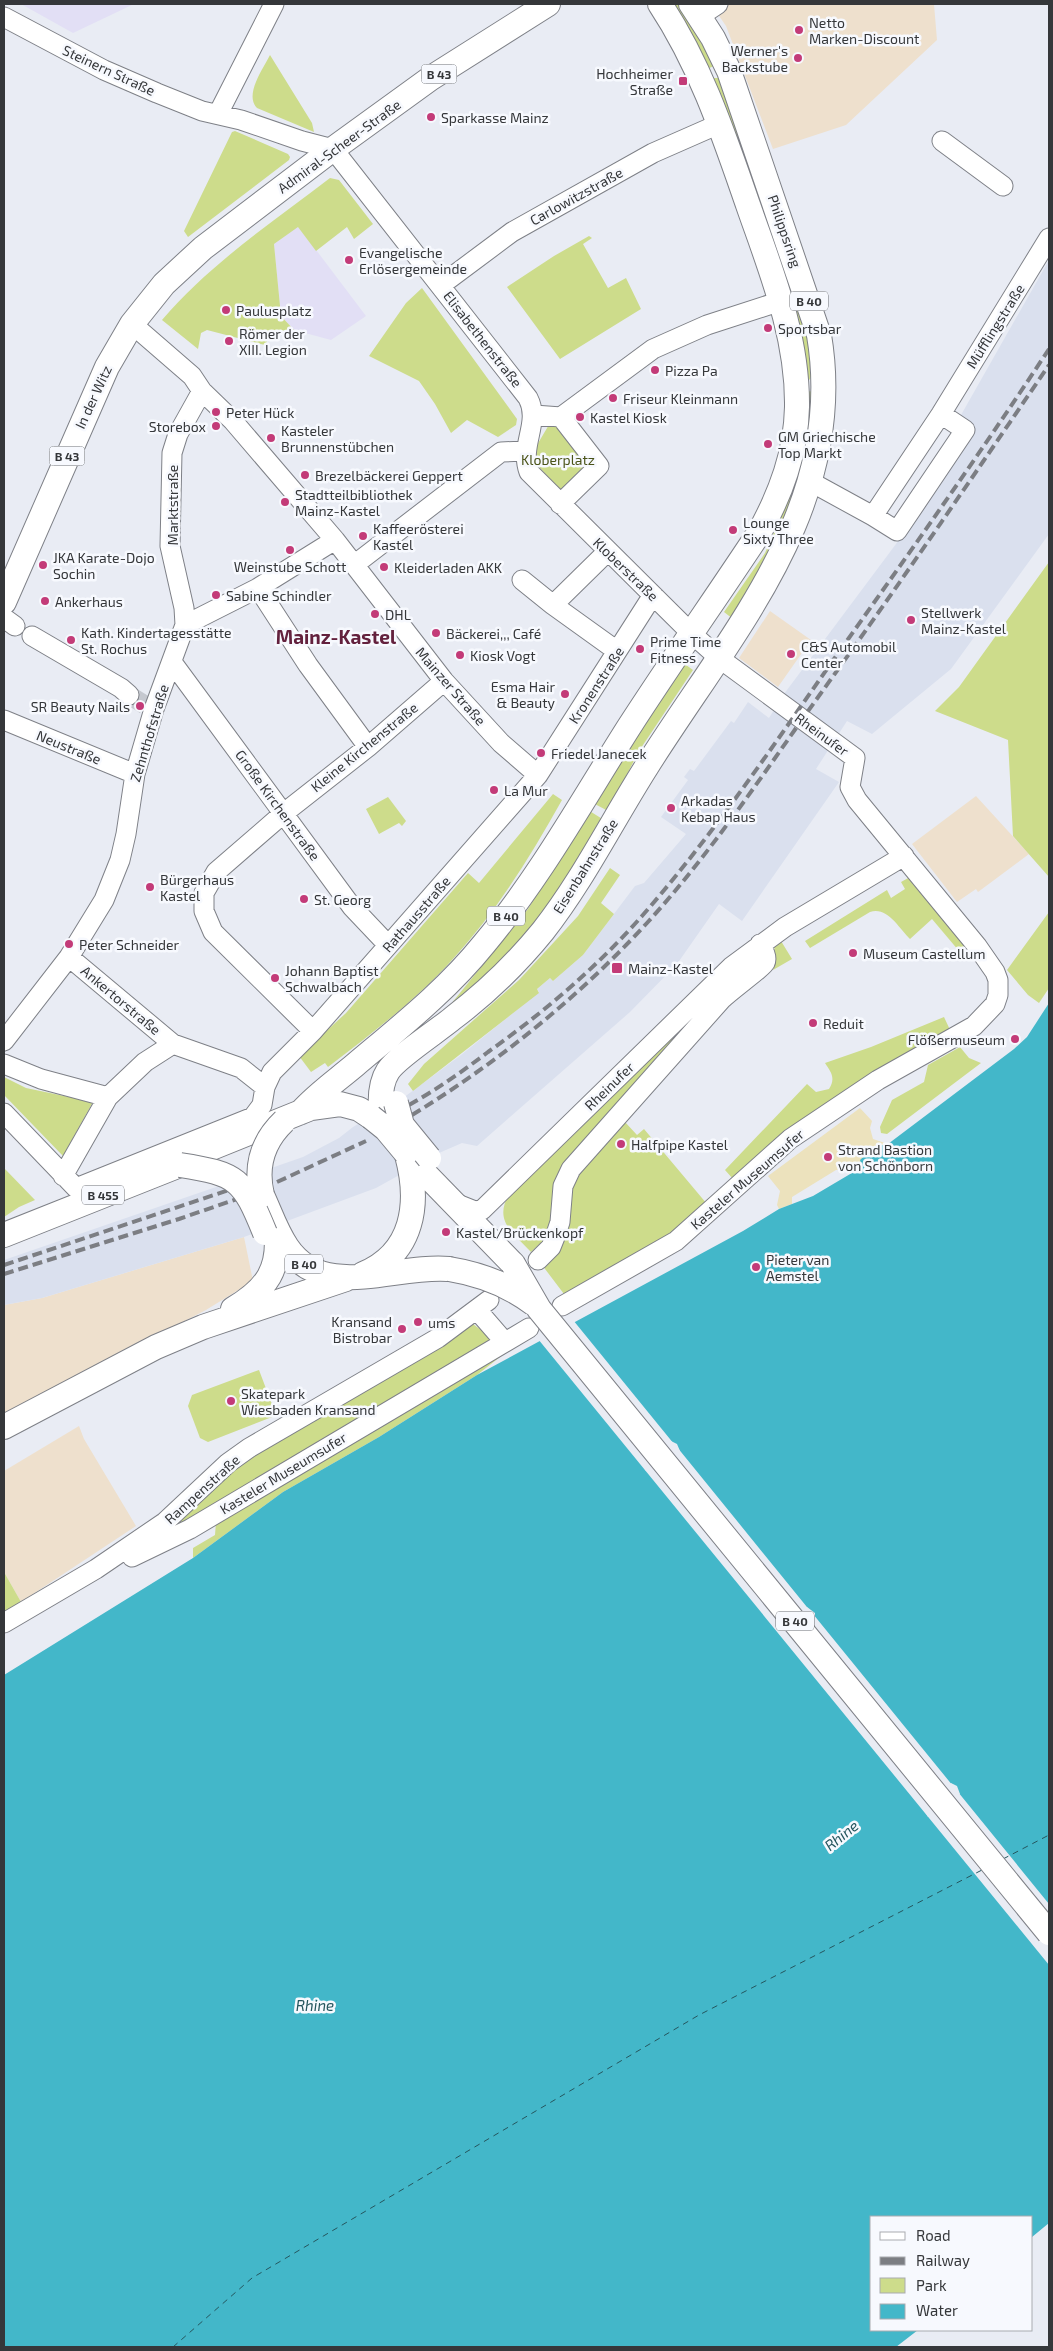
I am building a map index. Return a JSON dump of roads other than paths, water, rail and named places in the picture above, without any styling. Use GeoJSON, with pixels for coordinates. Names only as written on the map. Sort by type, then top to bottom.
{"type":"FeatureCollection","features":[{"type":"Feature","properties":{"kind":"main road","name":"Admiral-Scheer-Straße"},"geometry":{"type":"LineString","coordinates":[[138,316],[164,284],[203,248],[333,149],[432,78],[548,4]]}},
{"type":"Feature","properties":{"kind":"main road","name":"Philippsring"},"geometry":{"type":"LineString","coordinates":[[660,4],[681,38],[719,124],[781,301],[791,340],[796,383],[796,430],[792,452],[775,504],[759,533],[691,633]]}},
{"type":"Feature","properties":{"kind":"main road","name":"Philippsring"},"geometry":{"type":"LineString","coordinates":[[703,8],[713,38],[729,71],[812,310],[819,335],[824,380],[821,433],[811,482],[790,538],[760,592],[719,658]]}},
{"type":"Feature","properties":{"kind":"main road"},"geometry":{"type":"LineString","coordinates":[[702,82],[709,74],[719,70],[729,71]]}},
{"type":"Feature","properties":{"kind":"main road","name":"In der Witz"},"geometry":{"type":"LineString","coordinates":[[4,602],[95,391],[111,358],[138,316]]}},
{"type":"Feature","properties":{"kind":"main road"},"geometry":{"type":"LineString","coordinates":[[796,383],[806,387],[816,385],[824,380]]}},
{"type":"Feature","properties":{"kind":"main road","name":"B 40"},"geometry":{"type":"LineString","coordinates":[[691,633],[624,735],[584,803],[521,896],[461,971],[414,1016],[371,1067],[270,1136],[262,1154],[259,1175],[262,1195],[273,1229],[288,1248],[301,1263],[327,1276],[353,1277],[405,1270],[449,1269],[497,1282],[526,1298],[543,1314],[1049,1933]]}},
{"type":"Feature","properties":{"kind":"main road","name":"Eisenbahnstraße"},"geometry":{"type":"LineString","coordinates":[[383,1115],[380,1094],[388,1071],[487,990],[542,932],[566,900],[648,765],[719,658]]}},
{"type":"Feature","properties":{"kind":"main road","name":"B 40"},"geometry":{"type":"LineString","coordinates":[[312,1106],[350,1106],[383,1115],[416,1162],[455,1203],[485,1221]]}},
{"type":"Feature","properties":{"kind":"main road","name":"B 455"},"geometry":{"type":"LineString","coordinates":[[4,1235],[180,1165],[199,1153],[312,1106]]}},
{"type":"Feature","properties":{"kind":"main road","name":"B 455"},"geometry":{"type":"LineString","coordinates":[[180,1165],[209,1162],[227,1165],[244,1174],[262,1195]]}},
{"type":"Feature","properties":{"kind":"main road"},"geometry":{"type":"LineString","coordinates":[[4,1427],[156,1347],[203,1327],[371,1271],[387,1258],[407,1232],[414,1202],[416,1162]]}},
{"type":"Feature","properties":{"kind":"main road","name":"B 40"},"geometry":{"type":"LineString","coordinates":[[416,1162],[485,1221],[543,1314]]}},
{"type":"Feature","properties":{"kind":"main road"},"geometry":{"type":"LineString","coordinates":[[180,1165],[223,1173],[236,1181],[273,1229],[269,1278],[260,1290],[248,1300],[203,1327]]}},
{"type":"Feature","properties":{"kind":"main road"},"geometry":{"type":"LineString","coordinates":[[203,1327],[306,1307],[368,1286],[405,1270]]}},
{"type":"Feature","properties":{"kind":"street"},"geometry":{"type":"LineString","coordinates":[[274,4],[218,114],[333,149]]}},
{"type":"Feature","properties":{"kind":"street","name":"Steinern Straße"},"geometry":{"type":"LineString","coordinates":[[4,17],[104,70],[202,111],[218,114]]}},
{"type":"Feature","properties":{"kind":"street","name":"Carlowitzstraße"},"geometry":{"type":"LineString","coordinates":[[441,285],[512,232],[653,153],[719,124]]}},
{"type":"Feature","properties":{"kind":"street"},"geometry":{"type":"LineString","coordinates":[[942,141],[1003,186]]}},
{"type":"Feature","properties":{"kind":"street","name":"Elisabethenstraße"},"geometry":{"type":"LineString","coordinates":[[333,149],[528,398],[534,415]]}},
{"type":"Feature","properties":{"kind":"street","name":"Müfflingstraße"},"geometry":{"type":"LineString","coordinates":[[873,516],[941,414],[1049,238]]}},
{"type":"Feature","properties":{"kind":"street"},"geometry":{"type":"LineString","coordinates":[[534,415],[561,417],[653,349],[707,325],[781,301]]}},
{"type":"Feature","properties":{"kind":"street","name":"Mainzer Straße"},"geometry":{"type":"LineString","coordinates":[[138,316],[192,376],[202,391],[233,421],[335,540],[444,681],[501,743],[538,775]]}},
{"type":"Feature","properties":{"kind":"street","name":"Marktstraße"},"geometry":{"type":"LineString","coordinates":[[185,625],[184,608],[170,546],[172,453],[178,434],[202,391]]}},
{"type":"Feature","properties":{"kind":"street"},"geometry":{"type":"LineString","coordinates":[[811,482],[897,531],[965,430],[941,414]]}},
{"type":"Feature","properties":{"kind":"street","name":"Kloberstraße"},"geometry":{"type":"LineString","coordinates":[[534,415],[525,451],[525,462],[529,472],[653,596],[719,658]]}},
{"type":"Feature","properties":{"kind":"street"},"geometry":{"type":"LineString","coordinates":[[560,504],[599,466],[561,417]]}},
{"type":"Feature","properties":{"kind":"street"},"geometry":{"type":"LineString","coordinates":[[354,565],[501,452],[525,451]]}},
{"type":"Feature","properties":{"kind":"street"},"geometry":{"type":"LineString","coordinates":[[185,625],[258,588],[335,540]]}},
{"type":"Feature","properties":{"kind":"street"},"geometry":{"type":"LineString","coordinates":[[553,605],[608,551]]}},
{"type":"Feature","properties":{"kind":"street"},"geometry":{"type":"LineString","coordinates":[[522,580],[553,605],[618,651]]}},
{"type":"Feature","properties":{"kind":"street"},"geometry":{"type":"LineString","coordinates":[[258,588],[308,665],[368,747]]}},
{"type":"Feature","properties":{"kind":"street","name":"Kronenstraße"},"geometry":{"type":"LineString","coordinates":[[538,775],[653,596]]}},
{"type":"Feature","properties":{"kind":"street","name":"Zehnthofstraße"},"geometry":{"type":"LineString","coordinates":[[4,1041],[69,957],[104,900],[113,879],[126,834],[135,774],[150,707],[172,662],[185,625]]}},
{"type":"Feature","properties":{"kind":"street"},"geometry":{"type":"LineString","coordinates":[[32,636],[129,695]]}},
{"type":"Feature","properties":{"kind":"street","name":"Rheinufer"},"geometry":{"type":"LineString","coordinates":[[719,658],[855,758],[850,787],[857,800],[977,946],[995,972],[998,980],[998,994]]}},
{"type":"Feature","properties":{"kind":"street","name":"Große Kirchenstraße"},"geometry":{"type":"LineString","coordinates":[[172,662],[352,907],[388,945]]}},
{"type":"Feature","properties":{"kind":"street","name":"Kleine Kirchenstraße"},"geometry":{"type":"LineString","coordinates":[[313,1031],[213,932],[204,911],[204,893],[216,872],[284,812],[368,747],[444,681]]}},
{"type":"Feature","properties":{"kind":"street","name":"Neustraße"},"geometry":{"type":"LineString","coordinates":[[4,720],[135,774]]}},
{"type":"Feature","properties":{"kind":"street","name":"Rathausstraße"},"geometry":{"type":"LineString","coordinates":[[70,1182],[252,1118],[262,1105],[265,1088],[272,1072],[313,1031],[538,775]]}},
{"type":"Feature","properties":{"kind":"street","name":"Rheinufer"},"geometry":{"type":"LineString","coordinates":[[485,1221],[731,967],[760,944],[904,856]]}},
{"type":"Feature","properties":{"kind":"street","name":"Rheinufer"},"geometry":{"type":"LineString","coordinates":[[538,1260],[551,1247],[555,1237],[560,1222],[563,1186],[571,1169],[722,998],[740,982],[762,967],[766,962],[766,956],[760,944]]}},
{"type":"Feature","properties":{"kind":"street","name":"Ankertorstraße"},"geometry":{"type":"LineString","coordinates":[[69,957],[175,1044],[241,1068],[265,1088]]}},
{"type":"Feature","properties":{"kind":"street","name":"Kasteler Museumsufer"},"geometry":{"type":"LineString","coordinates":[[96,1568],[114,1567],[151,1547],[190,1530],[504,1341],[543,1314],[676,1241],[790,1139],[846,1101],[974,1026],[995,1004],[998,994]]}},
{"type":"Feature","properties":{"kind":"street"},"geometry":{"type":"LineString","coordinates":[[4,1113],[70,1182],[108,1097],[145,1062],[175,1044]]}},
{"type":"Feature","properties":{"kind":"street"},"geometry":{"type":"LineString","coordinates":[[4,1064],[41,1080],[108,1097]]}},
{"type":"Feature","properties":{"kind":"street","name":"Rampenstraße"},"geometry":{"type":"LineString","coordinates":[[4,1622],[96,1568],[165,1522],[228,1463],[249,1448],[438,1338],[483,1305],[504,1341]]}},
{"type":"Feature","properties":{"kind":"water","name":"Rhine"},"geometry":{"type":"Polygon","coordinates":[[[1049,1003],[1049,2223],[1033,2236],[1033,2216],[870,2216],[870,2331],[917,2331],[896,2347],[4,2347],[4,1675],[193,1558],[283,1492],[379,1437],[477,1375],[743,1231],[779,1209],[813,1196],[862,1167],[860,1160],[874,1147],[888,1144],[1014,1049],[1027,1037],[1049,1003]],[[671,1441],[644,1463],[645,1470],[650,1473],[680,1451],[677,1444],[671,1441]],[[807,1607],[779,1633],[785,1640],[815,1618],[815,1613],[807,1607]],[[951,1783],[923,1807],[928,1817],[932,1817],[960,1794],[957,1786],[951,1783]]]}},
{"type":"Feature","properties":{"kind":"tunnel"},"geometry":{"type":"LineString","coordinates":[[129,695],[145,705]]}},
{"type":"Feature","properties":{"kind":"railway"},"geometry":{"type":"LineString","coordinates":[[409,1105],[459,1073],[549,1005],[607,953],[642,916],[718,822],[765,757],[970,466],[1049,349]]}},
{"type":"Feature","properties":{"kind":"railway"},"geometry":{"type":"LineString","coordinates":[[412,1115],[506,1051],[565,1003],[621,950],[671,896],[716,840],[908,571],[1049,365]]}},
{"type":"Feature","properties":{"kind":"railway"},"geometry":{"type":"LineString","coordinates":[[277,1182],[366,1141]]}},
{"type":"Feature","properties":{"kind":"railway"},"geometry":{"type":"LineString","coordinates":[[4,1265],[229,1190]]}},
{"type":"Feature","properties":{"kind":"railway"},"geometry":{"type":"LineString","coordinates":[[4,1274],[237,1199]]}},
{"type":"Feature","properties":{"kind":"place","name":"Netto Marken-Discount"},"geometry":{"type":"Point","coordinates":[799,30]}},
{"type":"Feature","properties":{"kind":"place","name":"Werner's Backstube"},"geometry":{"type":"Point","coordinates":[798,58]}},
{"type":"Feature","properties":{"kind":"place","name":"Hochheimer Straße"},"geometry":{"type":"Point","coordinates":[683,81]}},
{"type":"Feature","properties":{"kind":"place","name":"Sparkasse Mainz"},"geometry":{"type":"Point","coordinates":[431,117]}},
{"type":"Feature","properties":{"kind":"place","name":"Evangelische Erlösergemeinde"},"geometry":{"type":"Point","coordinates":[349,260]}},
{"type":"Feature","properties":{"kind":"place","name":"Paulusplatz"},"geometry":{"type":"Point","coordinates":[226,310]}},
{"type":"Feature","properties":{"kind":"place","name":"Sportsbar"},"geometry":{"type":"Point","coordinates":[768,328]}},
{"type":"Feature","properties":{"kind":"place","name":"Römer der XIII. Legion"},"geometry":{"type":"Point","coordinates":[229,341]}},
{"type":"Feature","properties":{"kind":"place","name":"Pizza Pa"},"geometry":{"type":"Point","coordinates":[655,370]}},
{"type":"Feature","properties":{"kind":"place","name":"Friseur Kleinmann"},"geometry":{"type":"Point","coordinates":[613,398]}},
{"type":"Feature","properties":{"kind":"place","name":"Peter Hück"},"geometry":{"type":"Point","coordinates":[216,412]}},
{"type":"Feature","properties":{"kind":"place","name":"Kastel Kiosk"},"geometry":{"type":"Point","coordinates":[580,417]}},
{"type":"Feature","properties":{"kind":"place","name":"Storebox"},"geometry":{"type":"Point","coordinates":[216,426]}},
{"type":"Feature","properties":{"kind":"place","name":"Kasteler Brunnenstübchen"},"geometry":{"type":"Point","coordinates":[271,438]}},
{"type":"Feature","properties":{"kind":"place","name":"GM Griechische Top Markt"},"geometry":{"type":"Point","coordinates":[768,444]}},
{"type":"Feature","properties":{"kind":"place","name":"Brezelbäckerei Geppert"},"geometry":{"type":"Point","coordinates":[305,475]}},
{"type":"Feature","properties":{"kind":"place","name":"Stadtteilbibliothek Mainz-Kastel"},"geometry":{"type":"Point","coordinates":[285,502]}},
{"type":"Feature","properties":{"kind":"place","name":"Lounge Sixty Three"},"geometry":{"type":"Point","coordinates":[733,530]}},
{"type":"Feature","properties":{"kind":"place","name":"Kaffeerösterei Kastel"},"geometry":{"type":"Point","coordinates":[363,536]}},
{"type":"Feature","properties":{"kind":"place","name":"Weinstube Schott"},"geometry":{"type":"Point","coordinates":[290,550]}},
{"type":"Feature","properties":{"kind":"place","name":"JKA Karate-Dojo Sochin"},"geometry":{"type":"Point","coordinates":[43,565]}},
{"type":"Feature","properties":{"kind":"place","name":"Kleiderladen AKK"},"geometry":{"type":"Point","coordinates":[384,567]}},
{"type":"Feature","properties":{"kind":"place","name":"Sabine Schindler"},"geometry":{"type":"Point","coordinates":[216,595]}},
{"type":"Feature","properties":{"kind":"place","name":"Ankerhaus"},"geometry":{"type":"Point","coordinates":[45,601]}},
{"type":"Feature","properties":{"kind":"place","name":"DHL"},"geometry":{"type":"Point","coordinates":[375,614]}},
{"type":"Feature","properties":{"kind":"place","name":"Stellwerk Mainz-Kastel"},"geometry":{"type":"Point","coordinates":[911,620]}},
{"type":"Feature","properties":{"kind":"place","name":"Bäckerei,,, Café"},"geometry":{"type":"Point","coordinates":[436,633]}},
{"type":"Feature","properties":{"kind":"place","name":"Kath. Kindertagesstätte St. Rochus"},"geometry":{"type":"Point","coordinates":[71,640]}},
{"type":"Feature","properties":{"kind":"place","name":"Prime Time Fitness"},"geometry":{"type":"Point","coordinates":[640,649]}},
{"type":"Feature","properties":{"kind":"place","name":"C&S Automobil Center"},"geometry":{"type":"Point","coordinates":[791,654]}},
{"type":"Feature","properties":{"kind":"place","name":"Kiosk Vogt"},"geometry":{"type":"Point","coordinates":[460,655]}},
{"type":"Feature","properties":{"kind":"place","name":"Esma Hair & Beauty"},"geometry":{"type":"Point","coordinates":[565,694]}},
{"type":"Feature","properties":{"kind":"place","name":"SR Beauty Nails"},"geometry":{"type":"Point","coordinates":[140,706]}},
{"type":"Feature","properties":{"kind":"place","name":"Friedel Janecek"},"geometry":{"type":"Point","coordinates":[541,753]}},
{"type":"Feature","properties":{"kind":"place","name":"La Mur"},"geometry":{"type":"Point","coordinates":[494,790]}},
{"type":"Feature","properties":{"kind":"place","name":"Arkadas Kebap Haus"},"geometry":{"type":"Point","coordinates":[671,808]}},
{"type":"Feature","properties":{"kind":"place","name":"Bürgerhaus Kastel"},"geometry":{"type":"Point","coordinates":[150,887]}},
{"type":"Feature","properties":{"kind":"place","name":"St. Georg"},"geometry":{"type":"Point","coordinates":[304,899]}},
{"type":"Feature","properties":{"kind":"place","name":"Peter Schneider"},"geometry":{"type":"Point","coordinates":[69,944]}},
{"type":"Feature","properties":{"kind":"place","name":"Museum Castellum"},"geometry":{"type":"Point","coordinates":[853,953]}},
{"type":"Feature","properties":{"kind":"place","name":"Mainz-Kastel"},"geometry":{"type":"Point","coordinates":[617,968]}},
{"type":"Feature","properties":{"kind":"place","name":"Johann Baptist Schwalbach"},"geometry":{"type":"Point","coordinates":[275,978]}},
{"type":"Feature","properties":{"kind":"place","name":"Reduit"},"geometry":{"type":"Point","coordinates":[813,1023]}},
{"type":"Feature","properties":{"kind":"place","name":"Flößermuseum"},"geometry":{"type":"Point","coordinates":[1015,1039]}},
{"type":"Feature","properties":{"kind":"place","name":"Halfpipe Kastel"},"geometry":{"type":"Point","coordinates":[621,1144]}},
{"type":"Feature","properties":{"kind":"place","name":"Strand Bastion von Schönborn"},"geometry":{"type":"Point","coordinates":[828,1157]}},
{"type":"Feature","properties":{"kind":"place","name":"Kastel/Brückenkopf"},"geometry":{"type":"Point","coordinates":[446,1232]}},
{"type":"Feature","properties":{"kind":"place","name":"Pieter van Aemstel"},"geometry":{"type":"Point","coordinates":[756,1267]}},
{"type":"Feature","properties":{"kind":"place","name":"ums"},"geometry":{"type":"Point","coordinates":[418,1322]}},
{"type":"Feature","properties":{"kind":"place","name":"Kransand Bistrobar"},"geometry":{"type":"Point","coordinates":[402,1329]}},
{"type":"Feature","properties":{"kind":"place","name":"Skatepark Wiesbaden Kransand"},"geometry":{"type":"Point","coordinates":[231,1401]}},
{"type":"Feature","properties":{"kind":"district","name":"Mainz-Kastel"},"geometry":{"type":"Point","coordinates":[336,636]}},
{"type":"Feature","properties":{"kind":"park label","name":"Kloberplatz"},"geometry":{"type":"Point","coordinates":[558,459]}}]}
